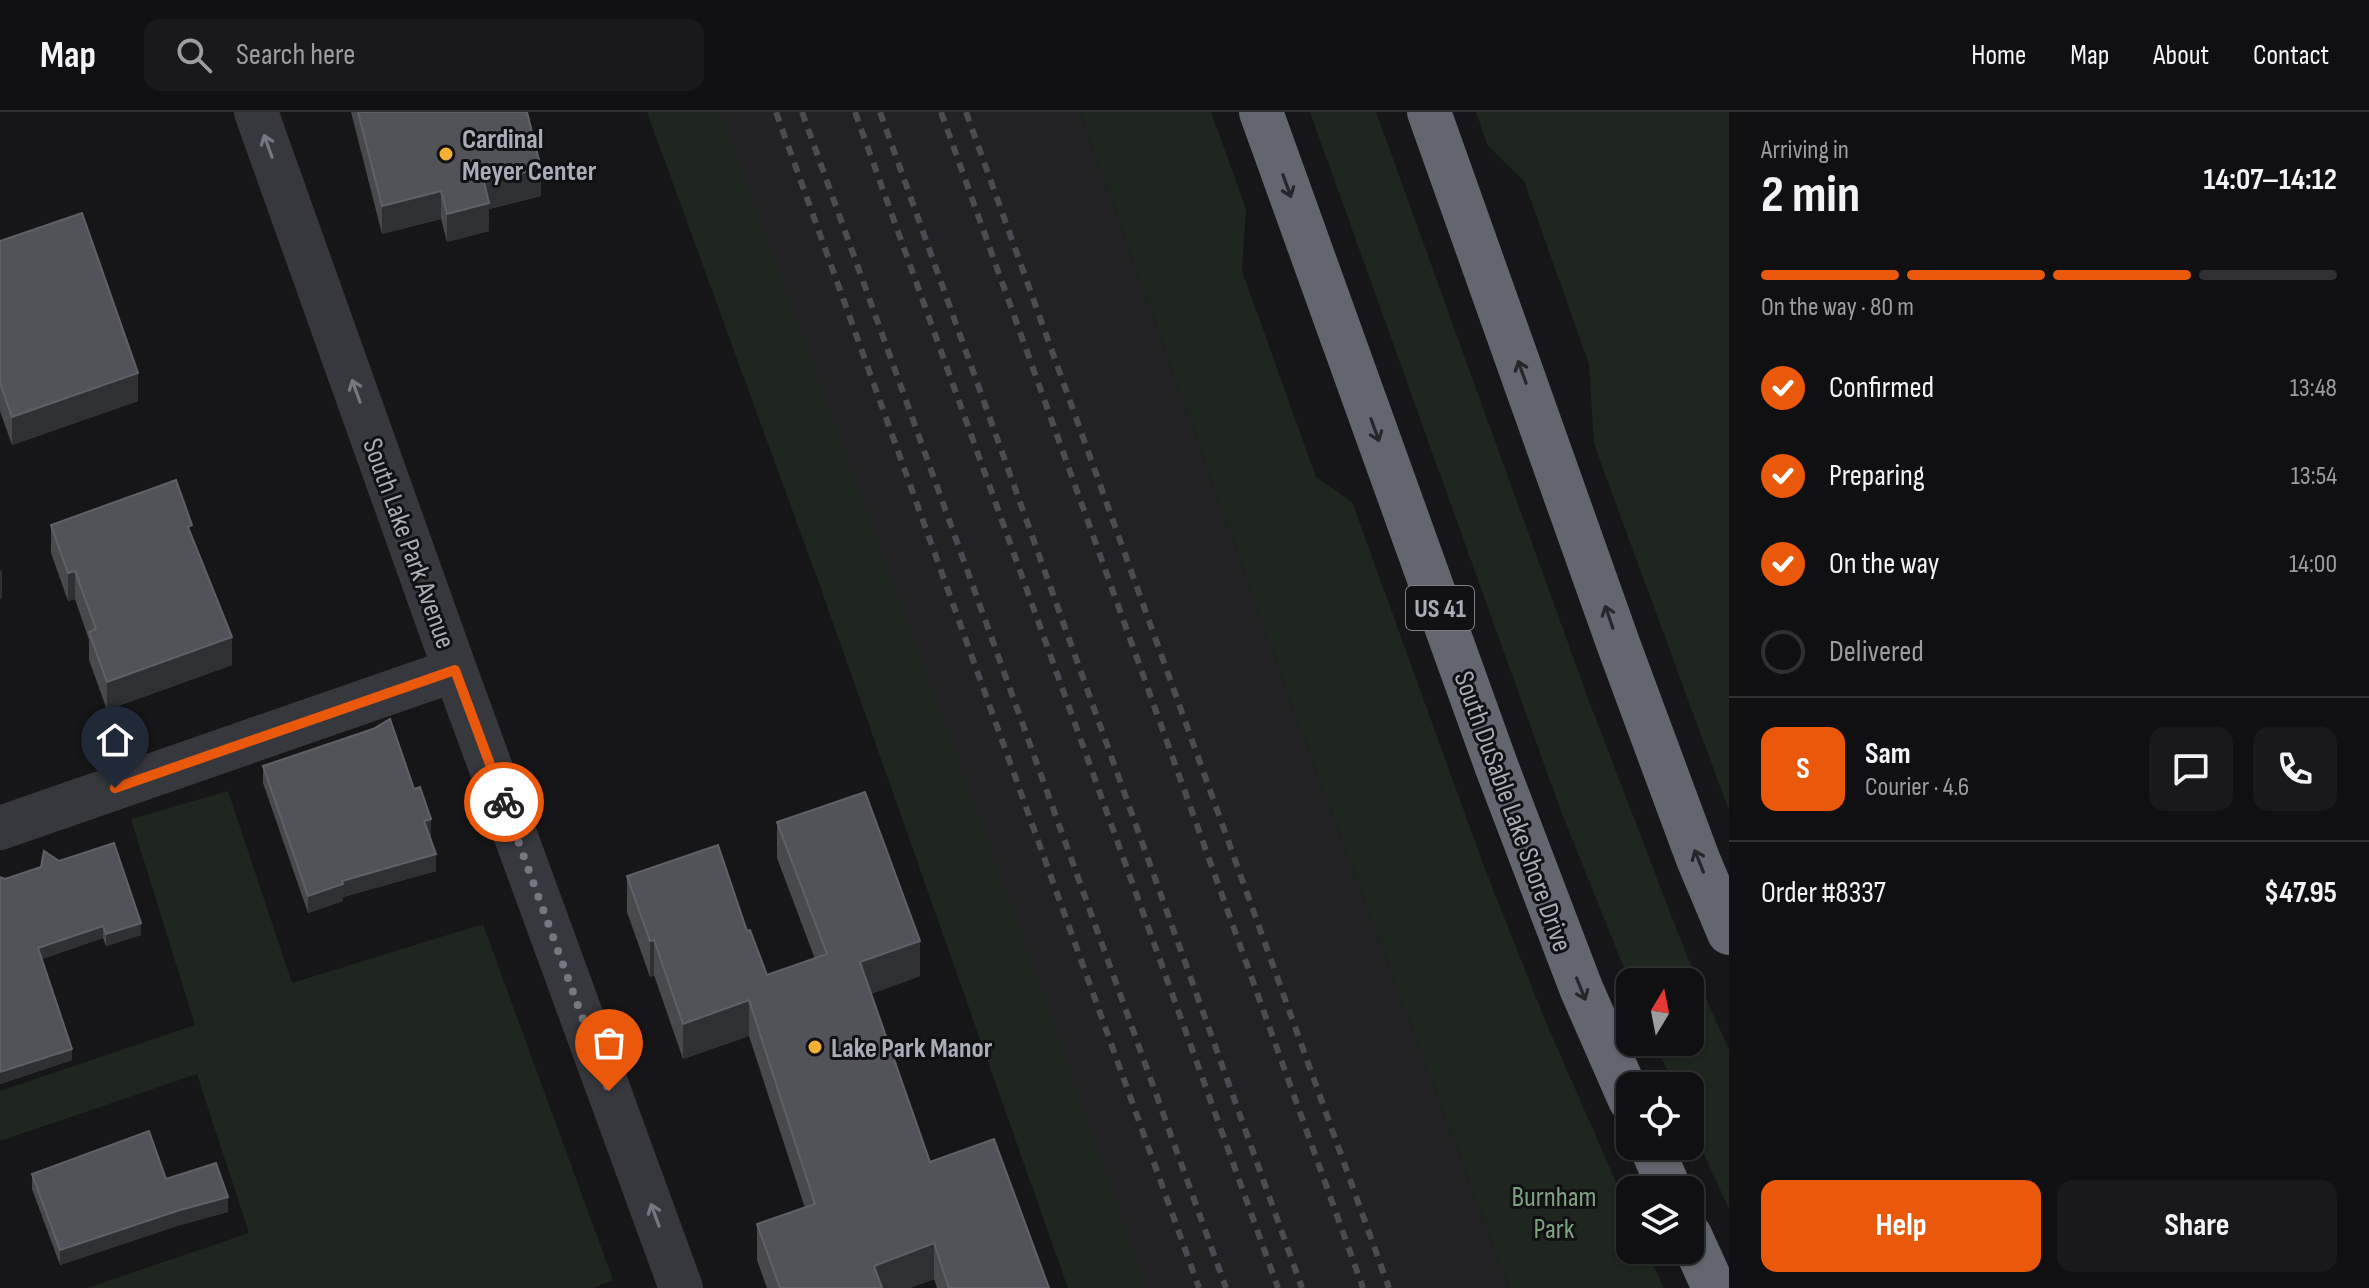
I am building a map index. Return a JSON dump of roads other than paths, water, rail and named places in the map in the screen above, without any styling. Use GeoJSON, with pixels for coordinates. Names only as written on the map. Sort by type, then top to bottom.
{"type":"FeatureCollection","features":[{"type":"Feature","properties":{"kind":"highway","name":"South DuSable Lake Shore Drive"},"geometry":{"type":"LineString","coordinates":[[1261,112],[1496,765],[1581,988],[1618,1072]]}},
{"type":"Feature","properties":{"kind":"highway"},"geometry":{"type":"LineString","coordinates":[[1429,112],[1619,646],[1698,859],[1729,933]]}},
{"type":"Feature","properties":{"kind":"highway"},"geometry":{"type":"LineString","coordinates":[[1703,1264],[1714,1288]]}},
{"type":"Feature","properties":{"kind":"street","name":"South Lake Park Avenue"},"geometry":{"type":"LineString","coordinates":[[256,112],[455,670],[681,1288]]}},
{"type":"Feature","properties":{"kind":"street"},"geometry":{"type":"LineString","coordinates":[[0,828],[455,670]]}},
{"type":"Feature","properties":{"kind":"railway"},"geometry":{"type":"LineString","coordinates":[[776,112],[1199,1288]]}},
{"type":"Feature","properties":{"kind":"railway"},"geometry":{"type":"LineString","coordinates":[[802,112],[1226,1288]]}},
{"type":"Feature","properties":{"kind":"railway"},"geometry":{"type":"LineString","coordinates":[[855,112],[1278,1288]]}},
{"type":"Feature","properties":{"kind":"railway"},"geometry":{"type":"LineString","coordinates":[[880,112],[1302,1288]]}},
{"type":"Feature","properties":{"kind":"railway"},"geometry":{"type":"LineString","coordinates":[[941,112],[1363,1288]]}},
{"type":"Feature","properties":{"kind":"railway"},"geometry":{"type":"LineString","coordinates":[[966,112],[1389,1288]]}},
{"type":"Feature","properties":{"kind":"place","name":"Cardinal Meyer Center"},"geometry":{"type":"Point","coordinates":[446,154]}},
{"type":"Feature","properties":{"kind":"place","name":"Lake Park Manor"},"geometry":{"type":"Point","coordinates":[815,1047]}},
{"type":"Feature","properties":{"kind":"park label","name":"Burnham Park"},"geometry":{"type":"Point","coordinates":[1554,1212]}}]}
